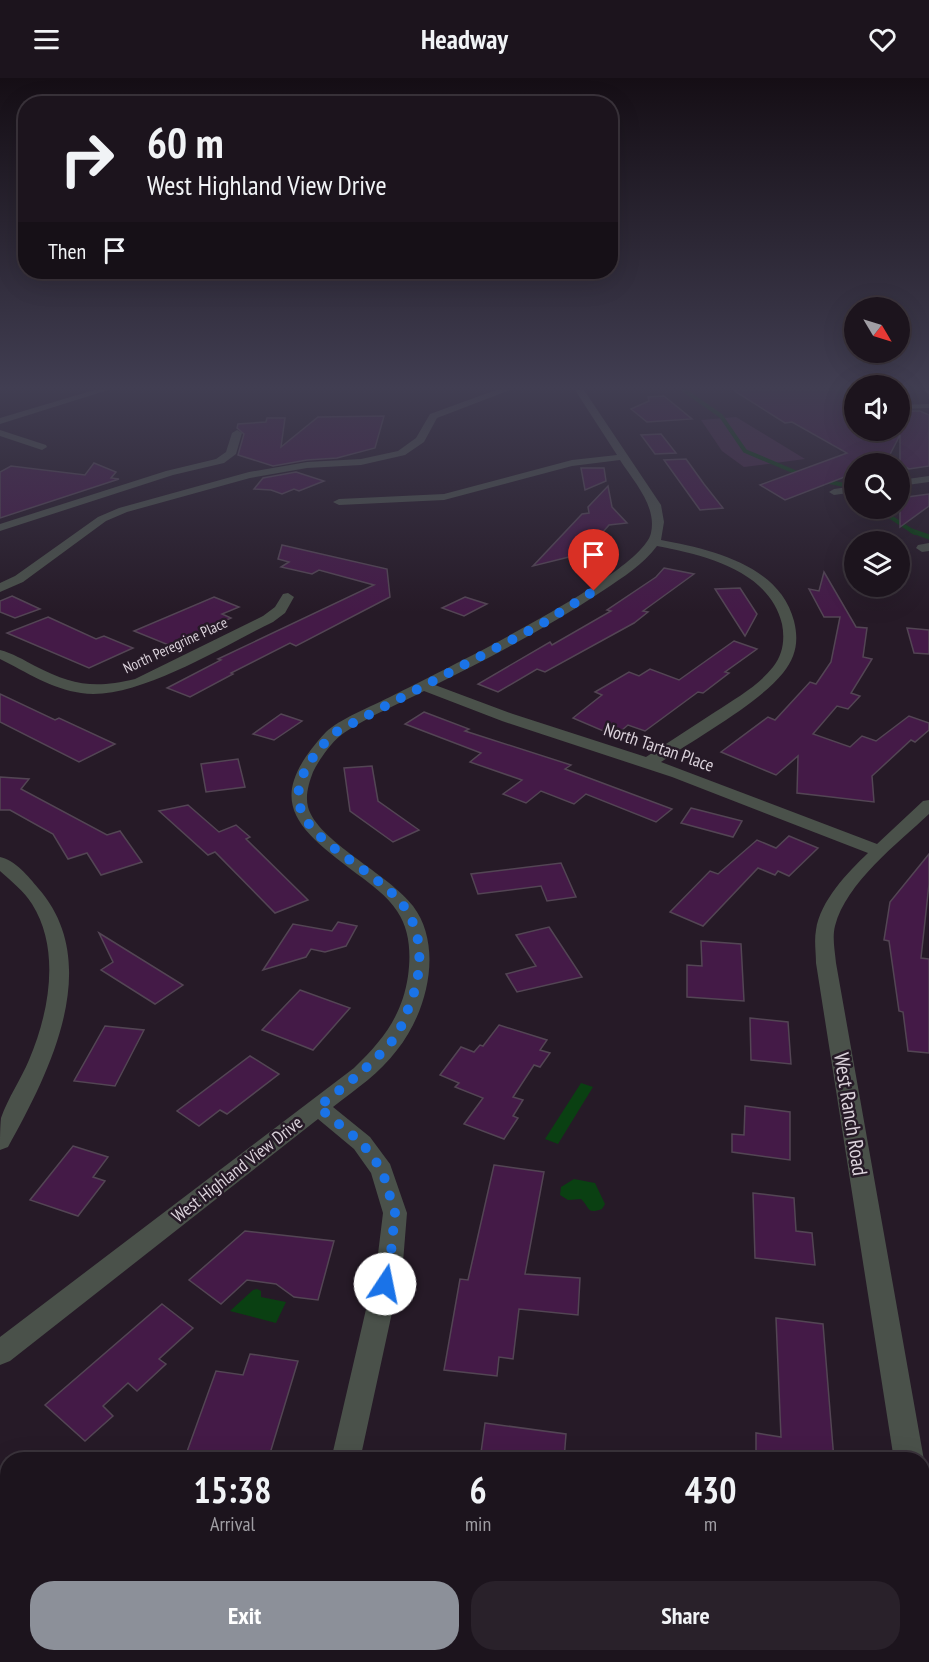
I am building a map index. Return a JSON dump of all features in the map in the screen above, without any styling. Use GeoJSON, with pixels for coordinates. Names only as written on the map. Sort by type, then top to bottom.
{"type":"FeatureCollection","features":[{"type":"Feature","properties":{"kind":"street"},"geometry":{"type":"LineString","coordinates":[[0,528],[170,473],[208,464]]}},
{"type":"Feature","properties":{"kind":"street"},"geometry":{"type":"LineString","coordinates":[[0,588],[19,579],[102,519],[123,510],[249,475],[327,464]]}},
{"type":"Feature","properties":{"kind":"street"},"geometry":{"type":"LineString","coordinates":[[339,502],[444,497],[569,464]]}},
{"type":"Feature","properties":{"kind":"street"},"geometry":{"type":"LineString","coordinates":[[628,464],[655,505],[659,524],[654,542],[698,551],[726,560],[750,573],[776,595],[789,620],[791,646],[780,669],[759,689],[648,763]]}},
{"type":"Feature","properties":{"kind":"street"},"geometry":{"type":"LineString","coordinates":[[910,482],[929,479]]}},
{"type":"Feature","properties":{"kind":"street"},"geometry":{"type":"LineString","coordinates":[[834,492],[844,491]]}},
{"type":"Feature","properties":{"kind":"street","name":"West Highland View Drive"},"geometry":{"type":"LineString","coordinates":[[4,1342],[362,1073],[395,1038],[414,997],[421,956],[415,925],[395,895],[321,840],[307,822],[299,800],[301,779],[313,754],[334,733],[530,631],[578,602],[640,558],[654,542]]}},
{"type":"Feature","properties":{"kind":"street","name":"North Peregrine Place"},"geometry":{"type":"LineString","coordinates":[[0,654],[64,686],[80,691],[98,692],[119,689],[140,682],[268,619],[280,610],[288,597]]}},
{"type":"Feature","properties":{"kind":"street","name":"North Tartan Place"},"geometry":{"type":"LineString","coordinates":[[425,686],[482,709],[648,763],[767,806],[879,851]]}},
{"type":"Feature","properties":{"kind":"street","name":"West Ranch Road"},"geometry":{"type":"LineString","coordinates":[[908,1452],[826,963],[826,926],[839,898],[879,851],[929,805]]}},
{"type":"Feature","properties":{"kind":"street"},"geometry":{"type":"LineString","coordinates":[[0,862],[43,907],[58,946],[59,995],[47,1040],[24,1096],[0,1141]]}},
{"type":"Feature","properties":{"kind":"street"},"geometry":{"type":"LineString","coordinates":[[318,1107],[362,1143],[382,1170],[395,1213],[390,1262],[347,1452]]}},
{"type":"Feature","properties":{"kind":"shaded area"},"geometry":{"type":"Polygon","coordinates":[[[740,464],[767,464],[744,467],[740,464]]]}},
{"type":"Feature","properties":{"kind":"shaded area"},"geometry":{"type":"Polygon","coordinates":[[[581,1083],[593,1087],[558,1144],[545,1139],[581,1083]]]}},
{"type":"Feature","properties":{"kind":"shaded area"},"geometry":{"type":"Polygon","coordinates":[[[574,1179],[595,1183],[605,1204],[602,1209],[591,1211],[581,1199],[568,1200],[560,1195],[561,1187],[574,1179]]]}},
{"type":"Feature","properties":{"kind":"shaded area"},"geometry":{"type":"Polygon","coordinates":[[[257,1289],[261,1291],[261,1297],[286,1302],[276,1323],[230,1311],[257,1289]]]}},
{"type":"Feature","properties":{"kind":"building"},"geometry":{"type":"Polygon","coordinates":[[[93,464],[96,464],[116,472],[111,478],[119,479],[0,518],[0,472],[11,466],[85,475],[93,464]]]}},
{"type":"Feature","properties":{"kind":"building"},"geometry":{"type":"Polygon","coordinates":[[[667,464],[690,464],[723,508],[700,510],[667,464]]]}},
{"type":"Feature","properties":{"kind":"building"},"geometry":{"type":"Polygon","coordinates":[[[817,464],[844,464],[844,477],[785,500],[760,485],[817,464]]]}},
{"type":"Feature","properties":{"kind":"building"},"geometry":{"type":"Polygon","coordinates":[[[910,464],[929,464],[929,466],[910,469],[910,464]]]}},
{"type":"Feature","properties":{"kind":"building"},"geometry":{"type":"Polygon","coordinates":[[[581,468],[604,468],[606,481],[585,490],[581,468]]]}},
{"type":"Feature","properties":{"kind":"building"},"geometry":{"type":"Polygon","coordinates":[[[296,472],[324,481],[299,491],[294,489],[282,494],[271,490],[254,489],[263,478],[296,472]]]}},
{"type":"Feature","properties":{"kind":"building"},"geometry":{"type":"Polygon","coordinates":[[[608,486],[612,507],[627,523],[609,525],[585,553],[533,566],[582,514],[589,513],[588,507],[608,486]]]}},
{"type":"Feature","properties":{"kind":"building"},"geometry":{"type":"Polygon","coordinates":[[[929,494],[929,506],[900,527],[900,519],[910,519],[910,497],[929,494]]]}},
{"type":"Feature","properties":{"kind":"building"},"geometry":{"type":"Polygon","coordinates":[[[282,545],[387,569],[390,597],[296,646],[290,643],[190,697],[167,688],[221,660],[218,659],[374,585],[319,570],[312,574],[281,567],[289,562],[278,559],[282,545]]]}},
{"type":"Feature","properties":{"kind":"building"},"geometry":{"type":"Polygon","coordinates":[[[664,568],[694,574],[643,611],[648,612],[634,623],[545,672],[537,669],[498,692],[478,684],[550,642],[552,645],[611,611],[607,610],[656,577],[664,568]]]}},
{"type":"Feature","properties":{"kind":"building"},"geometry":{"type":"Polygon","coordinates":[[[824,572],[856,627],[867,628],[863,657],[872,659],[851,693],[860,696],[848,709],[837,706],[813,734],[850,747],[862,736],[876,741],[909,716],[929,723],[929,730],[915,742],[911,740],[872,776],[874,802],[797,793],[798,756],[776,775],[721,752],[768,717],[775,720],[810,682],[816,684],[831,662],[840,617],[824,617],[809,589],[819,591],[824,572]]]}},
{"type":"Feature","properties":{"kind":"building"},"geometry":{"type":"Polygon","coordinates":[[[740,588],[757,614],[745,636],[715,589],[740,588]]]}},
{"type":"Feature","properties":{"kind":"building"},"geometry":{"type":"Polygon","coordinates":[[[12,596],[40,609],[15,618],[0,612],[0,601],[12,596]]]}},
{"type":"Feature","properties":{"kind":"building"},"geometry":{"type":"Polygon","coordinates":[[[214,597],[239,607],[222,614],[231,618],[171,646],[134,631],[214,597]]]}},
{"type":"Feature","properties":{"kind":"building"},"geometry":{"type":"Polygon","coordinates":[[[465,597],[487,604],[464,616],[442,608],[465,597]]]}},
{"type":"Feature","properties":{"kind":"building"},"geometry":{"type":"Polygon","coordinates":[[[48,617],[96,639],[104,636],[133,648],[89,668],[7,633],[48,617]]]}},
{"type":"Feature","properties":{"kind":"building"},"geometry":{"type":"Polygon","coordinates":[[[907,628],[929,630],[929,654],[914,653],[907,628]]]}},
{"type":"Feature","properties":{"kind":"building"},"geometry":{"type":"Polygon","coordinates":[[[734,641],[757,649],[725,672],[729,673],[703,693],[698,692],[645,731],[628,725],[615,736],[573,718],[602,695],[595,692],[629,672],[639,676],[650,669],[679,680],[734,641]]]}},
{"type":"Feature","properties":{"kind":"building"},"geometry":{"type":"Polygon","coordinates":[[[0,694],[55,720],[59,718],[115,744],[79,762],[0,722],[0,694]]]}},
{"type":"Feature","properties":{"kind":"building"},"geometry":{"type":"Polygon","coordinates":[[[424,712],[469,729],[465,731],[571,765],[565,769],[672,809],[656,822],[586,794],[574,804],[541,791],[526,803],[503,794],[522,780],[470,762],[481,753],[405,724],[424,712]]]}},
{"type":"Feature","properties":{"kind":"building"},"geometry":{"type":"Polygon","coordinates":[[[281,714],[302,721],[274,740],[253,734],[281,714]]]}},
{"type":"Feature","properties":{"kind":"building"},"geometry":{"type":"Polygon","coordinates":[[[238,759],[245,787],[206,792],[201,764],[238,759]]]}},
{"type":"Feature","properties":{"kind":"building"},"geometry":{"type":"Polygon","coordinates":[[[372,766],[378,801],[419,830],[393,842],[350,811],[344,768],[372,766]]]}},
{"type":"Feature","properties":{"kind":"building"},"geometry":{"type":"Polygon","coordinates":[[[0,777],[29,779],[21,789],[107,835],[120,831],[142,862],[101,875],[87,853],[68,859],[53,834],[10,810],[0,810],[0,777]]]}},
{"type":"Feature","properties":{"kind":"building"},"geometry":{"type":"Polygon","coordinates":[[[188,805],[219,832],[236,825],[250,837],[246,839],[308,900],[275,913],[215,852],[208,855],[159,811],[188,805]]]}},
{"type":"Feature","properties":{"kind":"building"},"geometry":{"type":"Polygon","coordinates":[[[691,808],[742,821],[733,837],[681,823],[691,808]]]}},
{"type":"Feature","properties":{"kind":"building"},"geometry":{"type":"Polygon","coordinates":[[[789,836],[818,848],[789,876],[778,871],[775,875],[758,868],[703,926],[670,912],[710,871],[718,874],[757,840],[776,848],[789,836]]]}},
{"type":"Feature","properties":{"kind":"building"},"geometry":{"type":"Polygon","coordinates":[[[929,854],[929,884],[921,958],[929,959],[929,1053],[908,1051],[903,1012],[899,1011],[889,941],[884,940],[890,902],[929,854]]]}},
{"type":"Feature","properties":{"kind":"building"},"geometry":{"type":"Polygon","coordinates":[[[561,863],[576,897],[547,901],[541,886],[478,894],[471,874],[561,863]]]}},
{"type":"Feature","properties":{"kind":"building"},"geometry":{"type":"Polygon","coordinates":[[[338,922],[357,926],[346,946],[325,952],[311,949],[306,957],[263,970],[293,924],[332,931],[338,922]]]}},
{"type":"Feature","properties":{"kind":"building"},"geometry":{"type":"Polygon","coordinates":[[[549,927],[582,977],[517,992],[506,974],[536,966],[516,935],[549,927]]]}},
{"type":"Feature","properties":{"kind":"building"},"geometry":{"type":"Polygon","coordinates":[[[99,933],[183,985],[155,1004],[101,970],[113,962],[99,933]]]}},
{"type":"Feature","properties":{"kind":"building"},"geometry":{"type":"Polygon","coordinates":[[[701,941],[741,944],[744,1001],[687,997],[687,965],[702,966],[701,941]]]}},
{"type":"Feature","properties":{"kind":"building"},"geometry":{"type":"Polygon","coordinates":[[[300,990],[350,1008],[313,1050],[262,1030],[300,990]]]}},
{"type":"Feature","properties":{"kind":"building"},"geometry":{"type":"Polygon","coordinates":[[[750,1018],[788,1022],[791,1064],[751,1060],[750,1018]]]}},
{"type":"Feature","properties":{"kind":"building"},"geometry":{"type":"Polygon","coordinates":[[[499,1025],[547,1040],[540,1050],[550,1053],[540,1067],[534,1065],[513,1097],[523,1100],[513,1116],[518,1118],[504,1139],[464,1124],[483,1098],[455,1087],[459,1083],[440,1075],[461,1047],[474,1052],[480,1045],[483,1046],[499,1025]]]}},
{"type":"Feature","properties":{"kind":"building"},"geometry":{"type":"Polygon","coordinates":[[[105,1026],[144,1030],[115,1086],[74,1081],[105,1026]]]}},
{"type":"Feature","properties":{"kind":"building"},"geometry":{"type":"Polygon","coordinates":[[[250,1056],[279,1074],[227,1114],[220,1110],[199,1126],[177,1111],[250,1056]]]}},
{"type":"Feature","properties":{"kind":"building"},"geometry":{"type":"Polygon","coordinates":[[[745,1106],[790,1112],[790,1160],[732,1152],[732,1134],[744,1135],[745,1106]]]}},
{"type":"Feature","properties":{"kind":"building"},"geometry":{"type":"Polygon","coordinates":[[[73,1146],[108,1157],[93,1177],[105,1181],[78,1216],[30,1200],[73,1146]]]}},
{"type":"Feature","properties":{"kind":"building"},"geometry":{"type":"Polygon","coordinates":[[[494,1165],[544,1172],[525,1274],[580,1278],[578,1315],[519,1309],[513,1359],[499,1357],[497,1376],[444,1370],[460,1279],[468,1280],[494,1165]]]}},
{"type":"Feature","properties":{"kind":"building"},"geometry":{"type":"Polygon","coordinates":[[[753,1193],[794,1198],[796,1231],[812,1233],[815,1265],[755,1258],[753,1193]]]}},
{"type":"Feature","properties":{"kind":"building"},"geometry":{"type":"Polygon","coordinates":[[[245,1231],[334,1241],[318,1300],[294,1297],[276,1284],[247,1280],[221,1304],[189,1280],[245,1231]]]}},
{"type":"Feature","properties":{"kind":"building"},"geometry":{"type":"Polygon","coordinates":[[[162,1304],[193,1328],[159,1359],[166,1364],[137,1391],[128,1383],[103,1406],[113,1416],[85,1441],[45,1405],[162,1304]]]}},
{"type":"Feature","properties":{"kind":"building"},"geometry":{"type":"Polygon","coordinates":[[[776,1318],[823,1324],[833,1452],[756,1452],[756,1433],[781,1437],[776,1318]]]}},
{"type":"Feature","properties":{"kind":"building"},"geometry":{"type":"Polygon","coordinates":[[[250,1354],[298,1361],[270,1452],[187,1452],[216,1371],[243,1375],[250,1354]]]}},
{"type":"Feature","properties":{"kind":"building"},"geometry":{"type":"Polygon","coordinates":[[[485,1423],[566,1434],[565,1452],[481,1452],[485,1423]]]}},
{"type":"Feature","properties":{"kind":"waterway"},"geometry":{"type":"LineString","coordinates":[[776,464],[802,475]]}},
{"type":"Feature","properties":{"kind":"waterway"},"geometry":{"type":"LineString","coordinates":[[825,481],[844,485]]}},
{"type":"Feature","properties":{"kind":"waterway"},"geometry":{"type":"LineString","coordinates":[[894,519],[915,533]]}},
{"type":"Feature","properties":{"kind":"waterway"},"geometry":{"type":"LineString","coordinates":[[912,531],[929,537]]}},
{"type":"Feature","properties":{"kind":"route"},"geometry":{"type":"LineString","coordinates":[[385,1284],[390,1262],[395,1213],[382,1170],[362,1143],[318,1107],[362,1073],[395,1038],[414,997],[421,956],[415,925],[395,895],[321,840],[307,822],[299,800],[301,779],[313,754],[334,733],[489,653],[540,625],[594,591]]}}]}
